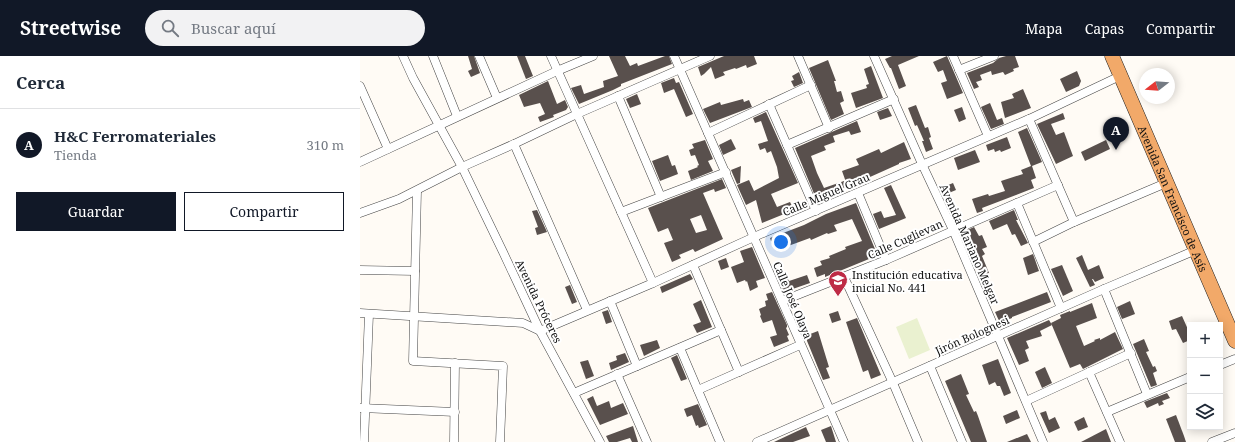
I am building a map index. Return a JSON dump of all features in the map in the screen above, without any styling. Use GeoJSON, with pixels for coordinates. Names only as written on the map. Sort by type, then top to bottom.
{"type":"FeatureCollection","features":[{"type":"Feature","properties":{"kind":"highway","name":"Avenida San Francisco de Asís"},"geometry":{"type":"LineString","coordinates":[[1112,56],[1235,341]]}},
{"type":"Feature","properties":{"kind":"street","name":"Avenida Próceres"},"geometry":{"type":"LineString","coordinates":[[403,56],[413,78],[440,125],[462,168],[540,331],[600,442]]}},
{"type":"Feature","properties":{"kind":"street"},"geometry":{"type":"LineString","coordinates":[[433,56],[457,116]]}},
{"type":"Feature","properties":{"kind":"street"},"geometry":{"type":"LineString","coordinates":[[479,56],[497,98]]}},
{"type":"Feature","properties":{"kind":"street"},"geometry":{"type":"LineString","coordinates":[[551,56],[653,283]]}},
{"type":"Feature","properties":{"kind":"street"},"geometry":{"type":"LineString","coordinates":[[360,162],[457,116],[593,56]]}},
{"type":"Feature","properties":{"kind":"street","name":"Calle José Olaya"},"geometry":{"type":"LineString","coordinates":[[674,56],[844,442]]}},
{"type":"Feature","properties":{"kind":"street"},"geometry":{"type":"LineString","coordinates":[[360,213],[382,206],[417,191],[462,168],[577,114],[710,56]]}},
{"type":"Feature","properties":{"kind":"street"},"geometry":{"type":"LineString","coordinates":[[798,56],[829,128]]}},
{"type":"Feature","properties":{"kind":"street"},"geometry":{"type":"LineString","coordinates":[[953,56],[988,136]]}},
{"type":"Feature","properties":{"kind":"street"},"geometry":{"type":"LineString","coordinates":[[959,70],[994,56]]}},
{"type":"Feature","properties":{"kind":"street","name":"Avenida Mariano Melgar"},"geometry":{"type":"LineString","coordinates":[[877,57],[922,164],[953,230],[1043,442]]}},
{"type":"Feature","properties":{"kind":"street","name":"Calle Miguel Grau"},"geometry":{"type":"LineString","coordinates":[[540,331],[653,283],[754,237],[922,164],[1029,119],[1120,76]]}},
{"type":"Feature","properties":{"kind":"street"},"geometry":{"type":"LineString","coordinates":[[708,133],[810,85]]}},
{"type":"Feature","properties":{"kind":"street"},"geometry":{"type":"LineString","coordinates":[[360,86],[388,149]]}},
{"type":"Feature","properties":{"kind":"street"},"geometry":{"type":"LineString","coordinates":[[618,96],[661,197]]}},
{"type":"Feature","properties":{"kind":"street"},"geometry":{"type":"LineString","coordinates":[[787,145],[894,99]]}},
{"type":"Feature","properties":{"kind":"street"},"geometry":{"type":"LineString","coordinates":[[769,104],[816,211]]}},
{"type":"Feature","properties":{"kind":"street"},"geometry":{"type":"LineString","coordinates":[[1029,119],[1074,222]]}},
{"type":"Feature","properties":{"kind":"street"},"geometry":{"type":"LineString","coordinates":[[514,144],[587,310]]}},
{"type":"Feature","properties":{"kind":"street"},"geometry":{"type":"LineString","coordinates":[[621,212],[726,172]]}},
{"type":"Feature","properties":{"kind":"street"},"geometry":{"type":"LineString","coordinates":[[1033,242],[1074,222],[1166,183]]}},
{"type":"Feature","properties":{"kind":"street","name":"Calle Cuglievan"},"geometry":{"type":"LineString","coordinates":[[782,301],[886,260],[953,230],[1017,204],[1058,184]]}},
{"type":"Feature","properties":{"kind":"street"},"geometry":{"type":"LineString","coordinates":[[417,191],[413,361],[503,366],[500,442]]}},
{"type":"Feature","properties":{"kind":"street"},"geometry":{"type":"LineString","coordinates":[[858,193],[886,260]]}},
{"type":"Feature","properties":{"kind":"street"},"geometry":{"type":"LineString","coordinates":[[1017,204],[1061,308]]}},
{"type":"Feature","properties":{"kind":"street","name":"Jirón Bolognesi"},"geometry":{"type":"LineString","coordinates":[[757,442],[893,383],[998,335],[1196,250]]}},
{"type":"Feature","properties":{"kind":"street"},"geometry":{"type":"LineString","coordinates":[[693,265],[740,372]]}},
{"type":"Feature","properties":{"kind":"street"},"geometry":{"type":"LineString","coordinates":[[360,270],[415,271]]}},
{"type":"Feature","properties":{"kind":"street"},"geometry":{"type":"LineString","coordinates":[[844,277],[893,383],[918,442]]}},
{"type":"Feature","properties":{"kind":"street"},"geometry":{"type":"LineString","coordinates":[[1104,289],[1148,394]]}},
{"type":"Feature","properties":{"kind":"street"},"geometry":{"type":"LineString","coordinates":[[610,301],[636,366]]}},
{"type":"Feature","properties":{"kind":"street"},"geometry":{"type":"LineString","coordinates":[[360,313],[522,323],[540,331]]}},
{"type":"Feature","properties":{"kind":"street"},"geometry":{"type":"LineString","coordinates":[[364,442],[363,408],[370,314]]}},
{"type":"Feature","properties":{"kind":"street"},"geometry":{"type":"LineString","coordinates":[[574,393],[721,330]]}},
{"type":"Feature","properties":{"kind":"street"},"geometry":{"type":"LineString","coordinates":[[698,390],[800,345]]}},
{"type":"Feature","properties":{"kind":"street"},"geometry":{"type":"LineString","coordinates":[[680,348],[720,442]]}},
{"type":"Feature","properties":{"kind":"street"},"geometry":{"type":"LineString","coordinates":[[1026,401],[1131,353]]}},
{"type":"Feature","properties":{"kind":"street"},"geometry":{"type":"LineString","coordinates":[[1223,364],[1235,359]]}},
{"type":"Feature","properties":{"kind":"street"},"geometry":{"type":"LineString","coordinates":[[454,442],[455,363]]}},
{"type":"Feature","properties":{"kind":"street"},"geometry":{"type":"LineString","coordinates":[[930,366],[962,442]]}},
{"type":"Feature","properties":{"kind":"street"},"geometry":{"type":"LineString","coordinates":[[1089,372],[1120,442]]}},
{"type":"Feature","properties":{"kind":"street"},"geometry":{"type":"LineString","coordinates":[[617,374],[647,442]]}},
{"type":"Feature","properties":{"kind":"street"},"geometry":{"type":"LineString","coordinates":[[1107,412],[1187,378]]}},
{"type":"Feature","properties":{"kind":"street"},"geometry":{"type":"LineString","coordinates":[[363,408],[454,412]]}},
{"type":"Feature","properties":{"kind":"street"},"geometry":{"type":"LineString","coordinates":[[1212,442],[1235,433]]}},
{"type":"Feature","properties":{"kind":"street"},"geometry":{"type":"LineString","coordinates":[[778,434],[781,442]]}},
{"type":"Feature","properties":{"kind":"green space"},"geometry":{"type":"Polygon","coordinates":[[[917,318],[930,350],[909,359],[896,327],[917,318]]]}},
{"type":"Feature","properties":{"kind":"building"},"geometry":{"type":"Polygon","coordinates":[[[468,56],[474,56],[480,73],[471,77],[468,71],[472,69],[468,56]]]}},
{"type":"Feature","properties":{"kind":"building"},"geometry":{"type":"Polygon","coordinates":[[[517,56],[525,56],[533,76],[526,79],[517,56]]]}},
{"type":"Feature","properties":{"kind":"building"},"geometry":{"type":"Polygon","coordinates":[[[609,56],[625,56],[630,66],[637,63],[638,66],[665,56],[669,56],[672,64],[621,84],[621,86],[613,90],[579,104],[571,88],[581,85],[584,94],[604,87],[603,81],[618,76],[609,56]]]}},
{"type":"Feature","properties":{"kind":"building"},"geometry":{"type":"Polygon","coordinates":[[[724,56],[754,56],[757,64],[747,68],[746,65],[723,72],[725,75],[715,79],[711,67],[701,76],[698,67],[724,56]]]}},
{"type":"Feature","properties":{"kind":"building"},"geometry":{"type":"Polygon","coordinates":[[[892,56],[919,56],[898,65],[906,86],[899,89],[891,68],[885,59],[892,56]]]}},
{"type":"Feature","properties":{"kind":"building"},"geometry":{"type":"Polygon","coordinates":[[[947,56],[963,93],[947,99],[941,83],[947,81],[943,70],[938,72],[933,62],[947,56]]]}},
{"type":"Feature","properties":{"kind":"building"},"geometry":{"type":"Polygon","coordinates":[[[1015,56],[1019,67],[1013,69],[1014,71],[1005,75],[1003,72],[992,75],[991,71],[980,75],[982,80],[976,82],[979,87],[974,89],[967,73],[993,63],[999,58],[1015,56]]]}},
{"type":"Feature","properties":{"kind":"building"},"geometry":{"type":"Polygon","coordinates":[[[828,60],[836,81],[834,81],[837,92],[841,91],[844,101],[840,103],[844,114],[831,120],[809,68],[828,60]]]}},
{"type":"Feature","properties":{"kind":"building"},"geometry":{"type":"Polygon","coordinates":[[[871,66],[883,98],[856,108],[851,93],[867,88],[866,85],[869,84],[864,69],[871,66]]]}},
{"type":"Feature","properties":{"kind":"building"},"geometry":{"type":"Polygon","coordinates":[[[1077,71],[1081,81],[1079,86],[1066,92],[1060,79],[1077,71]]]}},
{"type":"Feature","properties":{"kind":"building"},"geometry":{"type":"Polygon","coordinates":[[[799,72],[803,83],[794,87],[791,81],[794,80],[792,76],[799,72]]]}},
{"type":"Feature","properties":{"kind":"building"},"geometry":{"type":"Polygon","coordinates":[[[674,78],[676,83],[679,82],[693,114],[686,117],[674,89],[664,93],[661,83],[674,78]]]}},
{"type":"Feature","properties":{"kind":"building"},"geometry":{"type":"Polygon","coordinates":[[[548,81],[557,104],[565,100],[568,107],[566,110],[553,115],[554,117],[540,122],[538,117],[545,114],[540,103],[524,107],[519,95],[548,81]]]}},
{"type":"Feature","properties":{"kind":"building"},"geometry":{"type":"Polygon","coordinates":[[[1023,89],[1031,108],[1005,118],[1001,102],[1014,98],[1012,94],[1023,89]]]}},
{"type":"Feature","properties":{"kind":"building"},"geometry":{"type":"Polygon","coordinates":[[[637,94],[641,104],[630,108],[626,99],[637,94]]]}},
{"type":"Feature","properties":{"kind":"building"},"geometry":{"type":"Polygon","coordinates":[[[743,99],[744,102],[749,100],[752,107],[710,123],[703,109],[720,102],[721,105],[743,99]]]}},
{"type":"Feature","properties":{"kind":"building"},"geometry":{"type":"Polygon","coordinates":[[[990,103],[997,120],[1002,118],[1004,124],[991,129],[981,107],[990,103]]]}},
{"type":"Feature","properties":{"kind":"building"},"geometry":{"type":"Polygon","coordinates":[[[916,105],[925,128],[928,127],[931,137],[929,138],[933,149],[926,152],[922,141],[924,141],[917,125],[915,126],[908,108],[916,105]]]}},
{"type":"Feature","properties":{"kind":"building"},"geometry":{"type":"Polygon","coordinates":[[[962,107],[966,119],[959,122],[954,110],[962,107]]]}},
{"type":"Feature","properties":{"kind":"building"},"geometry":{"type":"Polygon","coordinates":[[[888,108],[892,116],[880,120],[877,112],[888,108]]]}},
{"type":"Feature","properties":{"kind":"building"},"geometry":{"type":"Polygon","coordinates":[[[766,112],[798,183],[771,194],[777,207],[790,202],[794,210],[762,223],[756,200],[746,205],[737,185],[749,180],[754,191],[779,178],[777,167],[771,151],[767,153],[765,148],[760,150],[758,144],[768,141],[761,121],[755,123],[753,118],[766,112]]]}},
{"type":"Feature","properties":{"kind":"building"},"geometry":{"type":"Polygon","coordinates":[[[1063,113],[1065,119],[1051,124],[1056,135],[1064,132],[1073,156],[1056,164],[1037,124],[1063,113]]]}},
{"type":"Feature","properties":{"kind":"building"},"geometry":{"type":"Polygon","coordinates":[[[857,121],[861,132],[851,135],[849,131],[833,136],[835,142],[824,146],[826,150],[811,156],[824,188],[844,181],[846,187],[820,198],[819,194],[815,196],[795,148],[857,121]]]}},
{"type":"Feature","properties":{"kind":"building"},"geometry":{"type":"Polygon","coordinates":[[[1027,128],[1042,162],[1032,166],[1036,178],[1031,180],[1034,188],[982,208],[983,211],[977,213],[972,199],[1005,191],[1001,181],[1023,174],[1021,170],[1031,166],[1018,132],[1027,128]]]}},
{"type":"Feature","properties":{"kind":"building"},"geometry":{"type":"Polygon","coordinates":[[[1007,137],[1011,148],[1001,152],[1000,150],[995,152],[994,149],[988,151],[986,145],[1007,137]]]}},
{"type":"Feature","properties":{"kind":"building"},"geometry":{"type":"Polygon","coordinates":[[[731,139],[736,149],[723,155],[719,145],[731,139]]]}},
{"type":"Feature","properties":{"kind":"building"},"geometry":{"type":"Polygon","coordinates":[[[705,140],[713,159],[708,161],[713,171],[691,180],[688,171],[698,167],[697,166],[699,165],[695,155],[691,156],[689,150],[694,148],[692,144],[705,140]]]}},
{"type":"Feature","properties":{"kind":"building"},"geometry":{"type":"Polygon","coordinates":[[[1106,140],[1110,149],[1085,161],[1081,152],[1106,140]]]}},
{"type":"Feature","properties":{"kind":"building"},"geometry":{"type":"Polygon","coordinates":[[[904,142],[911,159],[870,177],[847,185],[842,171],[859,165],[856,159],[879,149],[881,153],[904,142]]]}},
{"type":"Feature","properties":{"kind":"building"},"geometry":{"type":"Polygon","coordinates":[[[975,150],[980,162],[958,170],[954,158],[975,150]]]}},
{"type":"Feature","properties":{"kind":"building"},"geometry":{"type":"Polygon","coordinates":[[[668,155],[672,166],[675,165],[678,174],[660,181],[652,161],[668,155]]]}},
{"type":"Feature","properties":{"kind":"building"},"geometry":{"type":"Polygon","coordinates":[[[741,166],[740,183],[737,184],[731,170],[741,166]]]}},
{"type":"Feature","properties":{"kind":"building"},"geometry":{"type":"Polygon","coordinates":[[[722,179],[726,188],[715,192],[714,189],[703,193],[723,239],[695,252],[693,249],[679,255],[681,258],[672,262],[664,243],[673,240],[668,228],[658,232],[648,208],[722,179]],[[701,215],[690,219],[696,233],[707,230],[701,215]]]}},
{"type":"Feature","properties":{"kind":"building"},"geometry":{"type":"Polygon","coordinates":[[[953,183],[956,190],[944,195],[941,188],[953,183]]]}},
{"type":"Feature","properties":{"kind":"building"},"geometry":{"type":"Polygon","coordinates":[[[891,185],[906,218],[879,229],[873,214],[881,211],[884,218],[896,215],[884,188],[891,185]]]}},
{"type":"Feature","properties":{"kind":"building"},"geometry":{"type":"Polygon","coordinates":[[[856,203],[877,254],[868,258],[869,259],[825,277],[825,274],[817,277],[814,268],[822,265],[820,261],[830,258],[829,256],[846,249],[845,247],[862,241],[852,219],[834,225],[837,231],[827,233],[811,240],[810,238],[780,249],[777,242],[772,244],[770,238],[856,203]]]}},
{"type":"Feature","properties":{"kind":"building"},"geometry":{"type":"Polygon","coordinates":[[[537,210],[547,232],[537,235],[535,228],[538,227],[532,211],[537,210]]]}},
{"type":"Feature","properties":{"kind":"building"},"geometry":{"type":"Polygon","coordinates":[[[1014,210],[1018,220],[1016,220],[1028,243],[1021,246],[1015,234],[1012,235],[1007,224],[993,230],[989,221],[1014,210]]]}},
{"type":"Feature","properties":{"kind":"building"},"geometry":{"type":"Polygon","coordinates":[[[974,227],[979,236],[982,235],[987,247],[982,249],[985,254],[982,256],[989,273],[981,276],[961,233],[974,227]]]}},
{"type":"Feature","properties":{"kind":"building"},"geometry":{"type":"Polygon","coordinates":[[[752,247],[765,278],[756,281],[758,287],[750,291],[747,281],[746,282],[745,280],[737,283],[731,267],[744,262],[740,251],[752,247]]]}},
{"type":"Feature","properties":{"kind":"building"},"geometry":{"type":"Polygon","coordinates":[[[1033,254],[1039,271],[1028,275],[1023,258],[1033,254]]]}},
{"type":"Feature","properties":{"kind":"building"},"geometry":{"type":"Polygon","coordinates":[[[1082,255],[1088,270],[1099,265],[1104,278],[1095,282],[1092,279],[1095,285],[1090,287],[1076,258],[1082,255]]]}},
{"type":"Feature","properties":{"kind":"building"},"geometry":{"type":"Polygon","coordinates":[[[726,258],[729,267],[721,270],[718,261],[726,258]]]}},
{"type":"Feature","properties":{"kind":"building"},"geometry":{"type":"Polygon","coordinates":[[[1062,265],[1073,291],[1063,296],[1051,269],[1062,265]]]}},
{"type":"Feature","properties":{"kind":"building"},"geometry":{"type":"Polygon","coordinates":[[[690,274],[693,279],[662,293],[660,287],[690,274]]]}},
{"type":"Feature","properties":{"kind":"building"},"geometry":{"type":"Polygon","coordinates":[[[786,275],[789,281],[807,275],[810,283],[784,292],[778,279],[786,275]]]}},
{"type":"Feature","properties":{"kind":"building"},"geometry":{"type":"Polygon","coordinates":[[[570,285],[577,302],[572,304],[565,287],[570,285]]]}},
{"type":"Feature","properties":{"kind":"building"},"geometry":{"type":"Polygon","coordinates":[[[772,292],[787,325],[786,328],[789,335],[787,336],[789,341],[774,347],[770,337],[777,335],[772,320],[763,323],[759,309],[766,306],[765,301],[768,300],[766,294],[772,292]]]}},
{"type":"Feature","properties":{"kind":"building"},"geometry":{"type":"Polygon","coordinates":[[[1047,292],[1051,302],[1000,323],[995,312],[1047,292]]]}},
{"type":"Feature","properties":{"kind":"building"},"geometry":{"type":"Polygon","coordinates":[[[701,300],[712,327],[697,333],[693,325],[701,322],[693,304],[701,300]]]}},
{"type":"Feature","properties":{"kind":"building"},"geometry":{"type":"Polygon","coordinates":[[[1130,301],[1135,314],[1122,319],[1117,307],[1130,301]]]}},
{"type":"Feature","properties":{"kind":"building"},"geometry":{"type":"Polygon","coordinates":[[[1092,303],[1097,318],[1076,326],[1084,346],[1095,341],[1094,340],[1100,338],[1100,340],[1115,332],[1123,349],[1083,369],[1080,364],[1070,368],[1051,323],[1061,318],[1060,315],[1092,303]]]}},
{"type":"Feature","properties":{"kind":"building"},"geometry":{"type":"Polygon","coordinates":[[[608,310],[612,322],[606,324],[602,312],[608,310]]]}},
{"type":"Feature","properties":{"kind":"building"},"geometry":{"type":"Polygon","coordinates":[[[838,311],[841,320],[832,323],[829,314],[838,311]]]}},
{"type":"Feature","properties":{"kind":"building"},"geometry":{"type":"Polygon","coordinates":[[[1182,316],[1187,327],[1187,341],[1183,343],[1176,329],[1172,330],[1169,321],[1182,316]]]}},
{"type":"Feature","properties":{"kind":"building"},"geometry":{"type":"Polygon","coordinates":[[[857,318],[881,375],[871,379],[868,370],[863,372],[846,322],[857,318]]]}},
{"type":"Feature","properties":{"kind":"building"},"geometry":{"type":"Polygon","coordinates":[[[1049,320],[1052,325],[1040,331],[1042,336],[1026,341],[1029,348],[1025,350],[1029,361],[1019,365],[1007,338],[1049,320]]]}},
{"type":"Feature","properties":{"kind":"building"},"geometry":{"type":"Polygon","coordinates":[[[818,331],[829,367],[826,368],[830,378],[823,380],[805,336],[818,331]]]}},
{"type":"Feature","properties":{"kind":"building"},"geometry":{"type":"Polygon","coordinates":[[[1144,339],[1149,351],[1146,352],[1153,367],[1155,366],[1157,371],[1153,373],[1157,385],[1151,387],[1133,344],[1144,339]]]}},
{"type":"Feature","properties":{"kind":"building"},"geometry":{"type":"Polygon","coordinates":[[[657,340],[660,348],[644,356],[640,345],[657,340]]]}},
{"type":"Feature","properties":{"kind":"building"},"geometry":{"type":"Polygon","coordinates":[[[625,353],[629,362],[611,370],[609,363],[617,360],[616,356],[625,353]]]}},
{"type":"Feature","properties":{"kind":"building"},"geometry":{"type":"Polygon","coordinates":[[[677,355],[687,379],[681,381],[671,358],[677,355]]]}},
{"type":"Feature","properties":{"kind":"building"},"geometry":{"type":"Polygon","coordinates":[[[998,359],[1011,393],[1004,396],[1000,386],[997,386],[995,382],[989,385],[982,365],[998,359]]]}},
{"type":"Feature","properties":{"kind":"building"},"geometry":{"type":"Polygon","coordinates":[[[588,360],[594,376],[586,379],[580,362],[588,360]]]}},
{"type":"Feature","properties":{"kind":"building"},"geometry":{"type":"Polygon","coordinates":[[[1045,367],[1052,383],[1042,388],[1035,372],[1045,367]]]}},
{"type":"Feature","properties":{"kind":"building"},"geometry":{"type":"Polygon","coordinates":[[[961,374],[969,394],[966,395],[974,412],[976,411],[987,442],[971,442],[945,381],[961,374]]]}},
{"type":"Feature","properties":{"kind":"building"},"geometry":{"type":"Polygon","coordinates":[[[1167,393],[1170,398],[1162,401],[1164,404],[1159,406],[1158,403],[1147,408],[1144,402],[1167,393]]]}},
{"type":"Feature","properties":{"kind":"building"},"geometry":{"type":"Polygon","coordinates":[[[593,396],[597,406],[609,401],[611,408],[623,403],[628,414],[600,425],[587,399],[593,396]]]}},
{"type":"Feature","properties":{"kind":"building"},"geometry":{"type":"Polygon","coordinates":[[[698,404],[707,425],[699,428],[698,425],[696,426],[692,415],[687,417],[684,409],[698,404]]]}},
{"type":"Feature","properties":{"kind":"building"},"geometry":{"type":"Polygon","coordinates":[[[1017,410],[1020,418],[1006,424],[1003,416],[1017,410]]]}},
{"type":"Feature","properties":{"kind":"building"},"geometry":{"type":"Polygon","coordinates":[[[1046,411],[1049,420],[1055,417],[1060,428],[1049,433],[1040,413],[1046,411]]]}},
{"type":"Feature","properties":{"kind":"building"},"geometry":{"type":"Polygon","coordinates":[[[1176,415],[1186,442],[1175,442],[1166,419],[1176,415]]]}},
{"type":"Feature","properties":{"kind":"building"},"geometry":{"type":"Polygon","coordinates":[[[1084,417],[1088,427],[1078,431],[1074,422],[1084,417]]]}},
{"type":"Feature","properties":{"kind":"building"},"geometry":{"type":"Polygon","coordinates":[[[633,426],[638,442],[632,442],[630,438],[617,442],[609,442],[606,436],[633,426]]]}},
{"type":"Feature","properties":{"kind":"building"},"geometry":{"type":"Polygon","coordinates":[[[831,426],[836,442],[826,442],[821,430],[831,426]]]}},
{"type":"Feature","properties":{"kind":"building"},"geometry":{"type":"Polygon","coordinates":[[[806,427],[810,436],[793,442],[774,442],[806,427]]]}},
{"type":"Feature","properties":{"kind":"building"},"geometry":{"type":"Polygon","coordinates":[[[1106,429],[1111,442],[1081,442],[1106,429]]]}},
{"type":"Feature","properties":{"kind":"building"},"geometry":{"type":"Polygon","coordinates":[[[1027,434],[1031,442],[1007,442],[1027,434]]]}},
{"type":"Feature","properties":{"kind":"place","name":"H&C Ferromateriales"},"geometry":{"type":"Point","coordinates":[1116,150]}},
{"type":"Feature","properties":{"kind":"place","name":"Institución educativa inicial No. 441"},"geometry":{"type":"Point","coordinates":[838,297]}}]}
